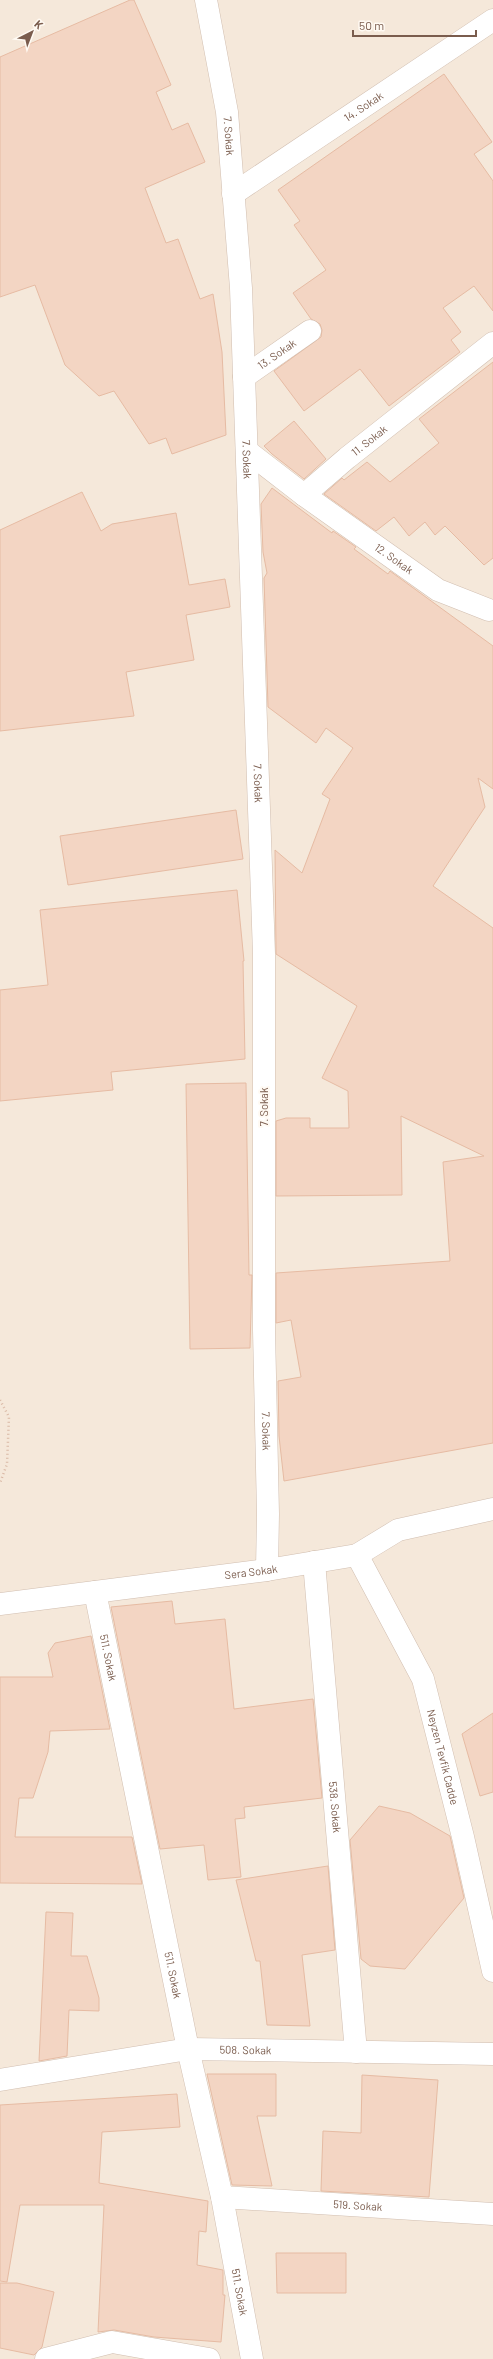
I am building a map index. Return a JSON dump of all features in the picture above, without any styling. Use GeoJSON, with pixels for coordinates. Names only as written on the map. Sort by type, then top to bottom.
{"type":"FeatureCollection","features":[{"type":"Feature","properties":{"kind":"street","name":"7. Sokak"},"geometry":{"type":"LineString","coordinates":[[206,0],[227,112],[241,288],[264,954],[264,1330],[268,1514],[267,1570]]}},
{"type":"Feature","properties":{"kind":"street","name":"14. Sokak"},"geometry":{"type":"LineString","coordinates":[[233,194],[493,20]]}},
{"type":"Feature","properties":{"kind":"street","name":"13. Sokak"},"geometry":{"type":"LineString","coordinates":[[244,377],[310,331]]}},
{"type":"Feature","properties":{"kind":"street","name":"11. Sokak"},"geometry":{"type":"LineString","coordinates":[[304,494],[347,458],[493,343]]}},
{"type":"Feature","properties":{"kind":"street"},"geometry":{"type":"LineString","coordinates":[[247,451],[304,494]]}},
{"type":"Feature","properties":{"kind":"street","name":"12. Sokak"},"geometry":{"type":"LineString","coordinates":[[304,494],[438,590],[489,610]]}},
{"type":"Feature","properties":{"kind":"street","name":"Sera Sokak"},"geometry":{"type":"LineString","coordinates":[[0,1604],[267,1570],[357,1555],[398,1530],[493,1508]]}},
{"type":"Feature","properties":{"kind":"street","name":"Neyzen Tevfik Cadde"},"geometry":{"type":"LineString","coordinates":[[357,1555],[423,1680],[463,1837],[493,1971]]}},
{"type":"Feature","properties":{"kind":"street","name":"538. Sokak"},"geometry":{"type":"LineString","coordinates":[[314,1562],[356,2052]]}},
{"type":"Feature","properties":{"kind":"street","name":"511. Sokak"},"geometry":{"type":"LineString","coordinates":[[95,1592],[188,2050],[222,2197],[252,2359]]}},
{"type":"Feature","properties":{"kind":"street","name":"508. Sokak"},"geometry":{"type":"LineString","coordinates":[[0,2080],[188,2050],[493,2054]]}},
{"type":"Feature","properties":{"kind":"street","name":"519. Sokak"},"geometry":{"type":"LineString","coordinates":[[222,2197],[493,2214]]}},
{"type":"Feature","properties":{"kind":"street"},"geometry":{"type":"LineString","coordinates":[[46,2359],[112,2342],[209,2359]]}},
{"type":"Feature","properties":{"kind":"path"},"geometry":{"type":"LineString","coordinates":[[0,1400],[9,1417],[7,1464],[0,1483]]}},
{"type":"Feature","properties":{"kind":"shaded area"},"geometry":{"type":"Polygon","coordinates":[[[0,0],[493,0],[493,2359],[0,2359],[0,0]]]}},
{"type":"Feature","properties":{"kind":"building"},"geometry":{"type":"Polygon","coordinates":[[[130,0],[134,0],[171,85],[156,92],[172,130],[188,123],[205,162],[145,188],[166,243],[178,239],[200,299],[213,294],[222,352],[226,435],[172,454],[166,438],[149,444],[114,391],[99,396],[65,365],[35,285],[0,297],[0,57],[130,0]]]}},
{"type":"Feature","properties":{"kind":"building"},"geometry":{"type":"Polygon","coordinates":[[[444,74],[492,142],[474,154],[493,181],[493,311],[474,286],[443,308],[461,332],[451,340],[460,352],[389,406],[360,369],[304,411],[274,371],[321,337],[322,330],[320,324],[311,319],[293,293],[326,270],[294,225],[300,221],[278,190],[444,74]]]}},
{"type":"Feature","properties":{"kind":"building"},"geometry":{"type":"Polygon","coordinates":[[[493,362],[493,558],[484,565],[445,526],[435,535],[425,522],[409,536],[394,517],[376,531],[324,494],[342,478],[344,480],[367,462],[390,482],[439,443],[419,419],[493,362]]]}},
{"type":"Feature","properties":{"kind":"building"},"geometry":{"type":"Polygon","coordinates":[[[294,421],[326,459],[304,479],[264,446],[294,421]]]}},
{"type":"Feature","properties":{"kind":"building"},"geometry":{"type":"Polygon","coordinates":[[[272,488],[332,533],[333,531],[356,547],[354,549],[388,574],[390,571],[493,646],[493,789],[478,778],[485,807],[433,886],[493,928],[493,1443],[284,1481],[279,1436],[278,1381],[301,1377],[291,1320],[276,1323],[276,1273],[450,1261],[443,1162],[484,1156],[401,1116],[402,1195],[276,1196],[276,1121],[286,1118],[310,1118],[310,1128],[349,1128],[348,1091],[322,1078],[357,1006],[276,954],[275,850],[302,873],[330,799],[322,794],[353,748],[326,728],[316,743],[268,707],[264,578],[267,573],[263,552],[261,504],[272,488]]]}},
{"type":"Feature","properties":{"kind":"building"},"geometry":{"type":"Polygon","coordinates":[[[82,492],[101,531],[112,524],[176,513],[189,585],[225,579],[230,607],[186,615],[194,660],[126,672],[134,716],[0,731],[0,530],[82,492]]]}},
{"type":"Feature","properties":{"kind":"building"},"geometry":{"type":"Polygon","coordinates":[[[236,810],[243,859],[68,885],[60,836],[236,810]]]}},
{"type":"Feature","properties":{"kind":"building"},"geometry":{"type":"Polygon","coordinates":[[[237,890],[244,961],[245,1059],[111,1072],[113,1090],[0,1101],[0,990],[48,985],[40,910],[237,890]]]}},
{"type":"Feature","properties":{"kind":"building"},"geometry":{"type":"Polygon","coordinates":[[[246,1083],[249,1275],[252,1275],[250,1348],[190,1349],[186,1084],[246,1083]]]}},
{"type":"Feature","properties":{"kind":"building"},"geometry":{"type":"Polygon","coordinates":[[[172,1601],[175,1624],[225,1619],[234,1709],[313,1699],[322,1798],[244,1807],[245,1818],[235,1819],[241,1877],[208,1880],[204,1845],[160,1849],[111,1607],[172,1601]]]}},
{"type":"Feature","properties":{"kind":"building"},"geometry":{"type":"Polygon","coordinates":[[[91,1636],[110,1729],[50,1731],[48,1752],[33,1798],[19,1798],[15,1837],[132,1837],[142,1884],[0,1883],[0,1677],[53,1677],[48,1653],[55,1643],[91,1636]]]}},
{"type":"Feature","properties":{"kind":"building"},"geometry":{"type":"Polygon","coordinates":[[[493,1713],[493,1792],[480,1796],[462,1734],[493,1713]]]}},
{"type":"Feature","properties":{"kind":"building"},"geometry":{"type":"Polygon","coordinates":[[[379,1806],[410,1813],[450,1836],[464,1898],[405,1969],[370,1966],[361,1959],[350,1840],[379,1806]]]}},
{"type":"Feature","properties":{"kind":"building"},"geometry":{"type":"Polygon","coordinates":[[[328,1866],[335,1950],[302,1955],[310,2026],[267,2025],[260,1961],[256,1961],[236,1880],[328,1866]]]}},
{"type":"Feature","properties":{"kind":"building"},"geometry":{"type":"Polygon","coordinates":[[[46,1912],[73,1913],[71,1956],[87,1956],[99,1998],[99,2011],[69,2010],[67,2056],[39,2061],[46,1912]]]}},
{"type":"Feature","properties":{"kind":"building"},"geometry":{"type":"Polygon","coordinates":[[[207,2074],[276,2074],[276,2116],[257,2116],[272,2186],[232,2185],[207,2074]]]}},
{"type":"Feature","properties":{"kind":"building"},"geometry":{"type":"Polygon","coordinates":[[[362,2075],[438,2080],[429,2197],[321,2191],[323,2131],[361,2133],[362,2075]]]}},
{"type":"Feature","properties":{"kind":"building"},"geometry":{"type":"Polygon","coordinates":[[[177,2094],[180,2127],[102,2132],[99,2183],[208,2201],[206,2232],[199,2231],[197,2265],[223,2270],[223,2295],[225,2295],[221,2342],[154,2337],[114,2330],[98,2332],[104,2205],[20,2205],[7,2282],[0,2281],[0,2105],[177,2094]]]}},
{"type":"Feature","properties":{"kind":"building"},"geometry":{"type":"Polygon","coordinates":[[[276,2253],[346,2253],[346,2293],[277,2293],[276,2253]]]}},
{"type":"Feature","properties":{"kind":"building"},"geometry":{"type":"Polygon","coordinates":[[[0,2283],[17,2283],[54,2292],[42,2347],[34,2355],[0,2348],[0,2283]]]}}]}
